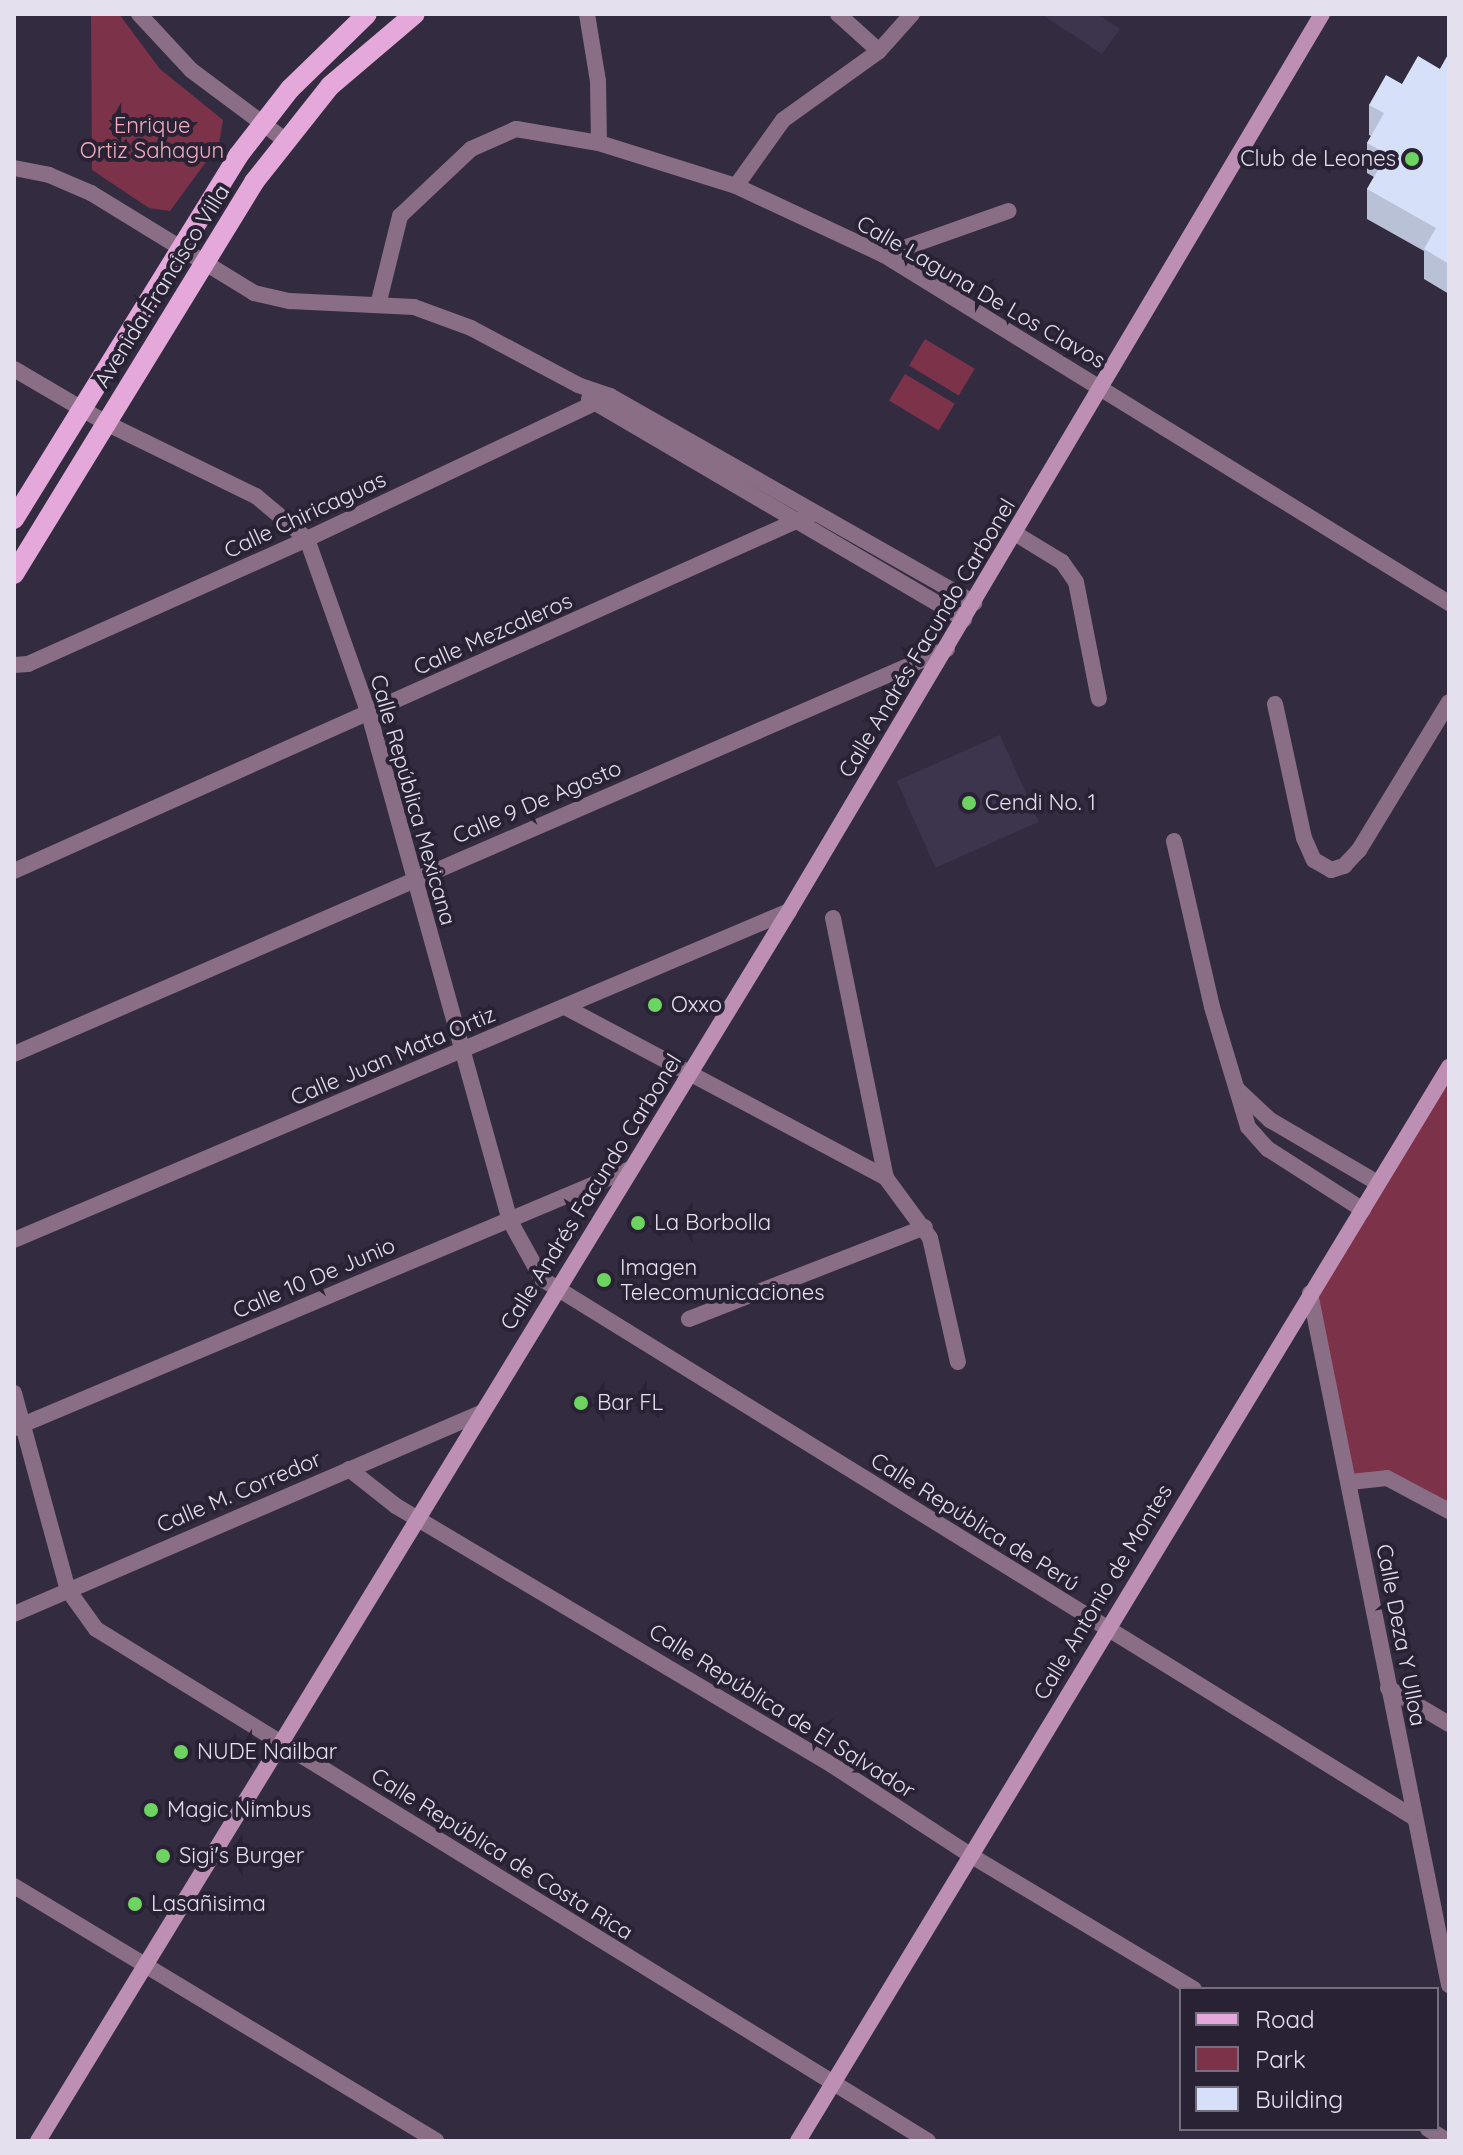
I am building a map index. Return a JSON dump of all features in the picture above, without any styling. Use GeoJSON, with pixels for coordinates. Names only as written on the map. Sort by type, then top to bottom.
{"type":"FeatureCollection","features":[{"type":"Feature","properties":{"kind":"main road","name":"Avenida Francisco Villa"},"geometry":{"type":"LineString","coordinates":[[14,519],[179,251],[262,125],[316,61],[367,14]]}},
{"type":"Feature","properties":{"kind":"main road","name":"Calle Andrés Facundo Carbonel"},"geometry":{"type":"LineString","coordinates":[[38,2141],[789,911],[1016,534],[1322,14]]}},
{"type":"Feature","properties":{"kind":"main road","name":"Avenida Francisco Villa"},"geometry":{"type":"LineString","coordinates":[[14,574],[202,265],[285,140],[353,64],[404,17]]}},
{"type":"Feature","properties":{"kind":"main road","name":"Calle Antonio de Montes"},"geometry":{"type":"LineString","coordinates":[[798,2141],[1105,1629],[1449,1067]]}},
{"type":"Feature","properties":{"kind":"street"},"geometry":{"type":"LineString","coordinates":[[139,14],[191,70],[285,140]]}},
{"type":"Feature","properties":{"kind":"street"},"geometry":{"type":"LineString","coordinates":[[587,14],[598,81],[599,143]]}},
{"type":"Feature","properties":{"kind":"street"},"geometry":{"type":"LineString","coordinates":[[838,14],[879,51]]}},
{"type":"Feature","properties":{"kind":"street"},"geometry":{"type":"LineString","coordinates":[[736,186],[783,120],[879,51],[912,14]]}},
{"type":"Feature","properties":{"kind":"street","name":"Calle Laguna De Los Clavos"},"geometry":{"type":"LineString","coordinates":[[379,301],[400,216],[471,149],[516,129],[599,143],[736,186],[884,255],[1449,603]]}},
{"type":"Feature","properties":{"kind":"street"},"geometry":{"type":"LineString","coordinates":[[14,168],[49,175],[91,193],[202,265],[270,298],[379,301],[449,318],[578,385],[610,396],[974,603]]}},
{"type":"Feature","properties":{"kind":"street"},"geometry":{"type":"LineString","coordinates":[[884,255],[1008,211]]}},
{"type":"Feature","properties":{"kind":"street"},"geometry":{"type":"LineString","coordinates":[[14,369],[106,423],[256,496],[307,539]]}},
{"type":"Feature","properties":{"kind":"street"},"geometry":{"type":"LineString","coordinates":[[578,385],[593,405],[964,619]]}},
{"type":"Feature","properties":{"kind":"street","name":"Calle Chiricaguas"},"geometry":{"type":"LineString","coordinates":[[14,665],[28,664],[307,539],[610,396]]}},
{"type":"Feature","properties":{"kind":"street","name":"Calle Mezcaleros"},"geometry":{"type":"LineString","coordinates":[[14,871],[814,513]]}},
{"type":"Feature","properties":{"kind":"street"},"geometry":{"type":"LineString","coordinates":[[1016,534],[1062,562],[1076,582],[1099,699]]}},
{"type":"Feature","properties":{"kind":"street","name":"Calle República Mexicana"},"geometry":{"type":"LineString","coordinates":[[307,539],[369,714],[510,1221],[529,1260],[555,1290]]}},
{"type":"Feature","properties":{"kind":"street","name":"Calle 9 De Agosto"},"geometry":{"type":"LineString","coordinates":[[14,1054],[947,649]]}},
{"type":"Feature","properties":{"kind":"street"},"geometry":{"type":"LineString","coordinates":[[1275,704],[1304,838],[1314,860],[1331,870],[1344,866],[1359,850],[1449,702]]}},
{"type":"Feature","properties":{"kind":"street"},"geometry":{"type":"LineString","coordinates":[[1174,841],[1234,1086],[1255,1137],[1363,1210]]}},
{"type":"Feature","properties":{"kind":"street","name":"Calle Juan Mata Ortiz"},"geometry":{"type":"LineString","coordinates":[[14,1240],[789,911]]}},
{"type":"Feature","properties":{"kind":"street"},"geometry":{"type":"LineString","coordinates":[[833,918],[886,1178]]}},
{"type":"Feature","properties":{"kind":"street"},"geometry":{"type":"LineString","coordinates":[[565,1007],[687,1076],[886,1178],[925,1227],[958,1362]]}},
{"type":"Feature","properties":{"kind":"street"},"geometry":{"type":"LineString","coordinates":[[1234,1086],[1270,1120],[1378,1183]]}},
{"type":"Feature","properties":{"kind":"street","name":"Calle 10 De Junio"},"geometry":{"type":"LineString","coordinates":[[18,1426],[630,1169]]}},
{"type":"Feature","properties":{"kind":"street"},"geometry":{"type":"LineString","coordinates":[[689,1319],[925,1227]]}},
{"type":"Feature","properties":{"kind":"street","name":"Calle República de Perú"},"geometry":{"type":"LineString","coordinates":[[555,1290],[1413,1817]]}},
{"type":"Feature","properties":{"kind":"street","name":"Calle Deza Y Ulloa"},"geometry":{"type":"LineString","coordinates":[[1310,1293],[1449,1985]]}},
{"type":"Feature","properties":{"kind":"street"},"geometry":{"type":"LineString","coordinates":[[14,1393],[18,1426],[68,1590]]}},
{"type":"Feature","properties":{"kind":"street","name":"Calle M. Corredor"},"geometry":{"type":"LineString","coordinates":[[14,1614],[481,1413]]}},
{"type":"Feature","properties":{"kind":"street","name":"Calle República de El Salvador"},"geometry":{"type":"LineString","coordinates":[[349,1469],[417,1519],[832,1765],[970,1855],[1191,1987]]}},
{"type":"Feature","properties":{"kind":"street"},"geometry":{"type":"LineString","coordinates":[[1350,1482],[1387,1478],[1449,1511]]}},
{"type":"Feature","properties":{"kind":"street","name":"Calle República de Costa Rica"},"geometry":{"type":"LineString","coordinates":[[68,1590],[80,1613],[96,1629],[928,2141]]}},
{"type":"Feature","properties":{"kind":"street"},"geometry":{"type":"LineString","coordinates":[[1388,1688],[1449,1724]]}},
{"type":"Feature","properties":{"kind":"street"},"geometry":{"type":"LineString","coordinates":[[14,1886],[436,2141]]}},
{"type":"Feature","properties":{"kind":"shaded area"},"geometry":{"type":"Polygon","coordinates":[[[1041,14],[1097,14],[1120,29],[1102,54],[1041,14]]]}},
{"type":"Feature","properties":{"kind":"shaded area","name":"Cendi No. 1"},"geometry":{"type":"Polygon","coordinates":[[[1000,735],[1039,822],[935,868],[897,781],[1000,735]]]}},
{"type":"Feature","properties":{"kind":"green space","name":"Enrique Ortiz Sahagun"},"geometry":{"type":"Polygon","coordinates":[[[91,14],[119,14],[160,69],[223,120],[219,144],[170,211],[149,208],[92,170],[91,14]]]}},
{"type":"Feature","properties":{"kind":"green space"},"geometry":{"type":"Polygon","coordinates":[[[925,339],[975,369],[959,395],[909,366],[925,339]]]}},
{"type":"Feature","properties":{"kind":"green space"},"geometry":{"type":"Polygon","coordinates":[[[905,374],[955,404],[939,430],[889,401],[905,374]]]}},
{"type":"Feature","properties":{"kind":"green space"},"geometry":{"type":"Polygon","coordinates":[[[1449,1080],[1449,1520],[1377,1476],[1350,1478],[1314,1301],[1449,1080]]]}},
{"type":"Feature","properties":{"kind":"building","name":"Club de Leones"},"geometry":{"type":"Polygon","coordinates":[[[1449,53],[1449,264],[1424,249],[1436,228],[1367,189],[1387,154],[1367,143],[1384,113],[1369,105],[1386,75],[1402,84],[1418,56],[1440,69],[1449,53]]]}},
{"type":"Feature","properties":{"kind":"place","name":"Club de Leones"},"geometry":{"type":"Point","coordinates":[1412,159]}},
{"type":"Feature","properties":{"kind":"place","name":"Cendi No. 1"},"geometry":{"type":"Point","coordinates":[969,803]}},
{"type":"Feature","properties":{"kind":"place","name":"Oxxo"},"geometry":{"type":"Point","coordinates":[655,1005]}},
{"type":"Feature","properties":{"kind":"place","name":"La Borbolla"},"geometry":{"type":"Point","coordinates":[638,1223]}},
{"type":"Feature","properties":{"kind":"place","name":"Imagen Telecomunicaciones"},"geometry":{"type":"Point","coordinates":[604,1280]}},
{"type":"Feature","properties":{"kind":"place","name":"Bar FL"},"geometry":{"type":"Point","coordinates":[581,1403]}},
{"type":"Feature","properties":{"kind":"place","name":"NUDE Nailbar"},"geometry":{"type":"Point","coordinates":[181,1752]}},
{"type":"Feature","properties":{"kind":"place","name":"Magic Nimbus"},"geometry":{"type":"Point","coordinates":[151,1810]}},
{"type":"Feature","properties":{"kind":"place","name":"Sigi's Burger"},"geometry":{"type":"Point","coordinates":[163,1856]}},
{"type":"Feature","properties":{"kind":"place","name":"Lasañisima"},"geometry":{"type":"Point","coordinates":[135,1904]}}]}
